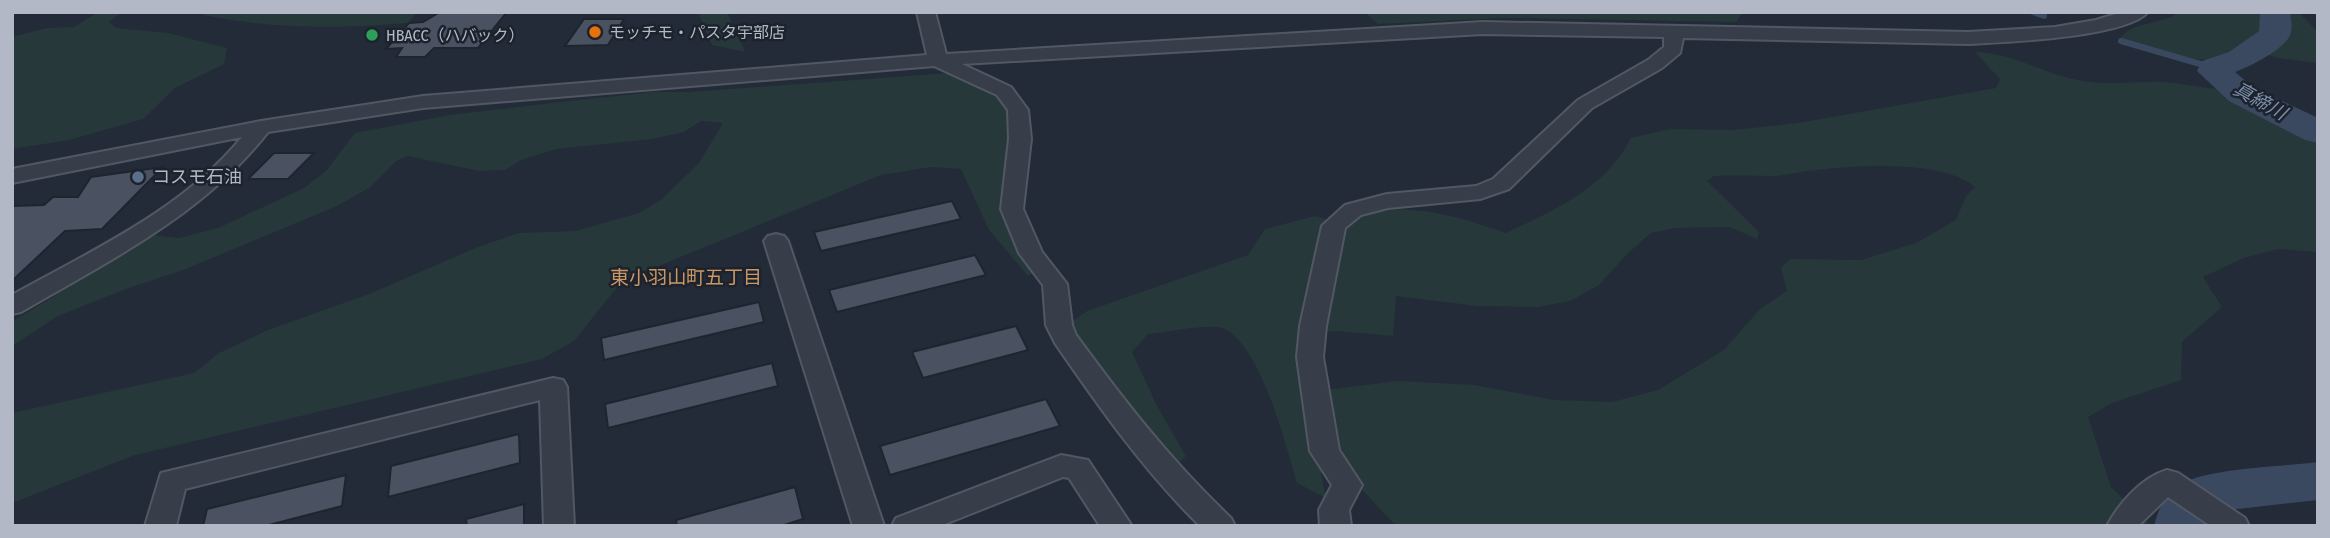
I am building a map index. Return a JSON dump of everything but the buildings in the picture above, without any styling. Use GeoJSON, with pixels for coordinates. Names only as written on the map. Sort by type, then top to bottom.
{"type":"FeatureCollection","features":[{"type":"Feature","properties":{"kind":"street"},"geometry":{"type":"LineString","coordinates":[[926,12],[930,19],[938,60]]}},
{"type":"Feature","properties":{"kind":"street"},"geometry":{"type":"LineString","coordinates":[[12,176],[261,127],[488,95],[938,60],[1402,31],[1545,28],[1968,38],[2023,36],[2094,26],[2139,12]]}},
{"type":"Feature","properties":{"kind":"street"},"geometry":{"type":"LineString","coordinates":[[1336,526],[1334,510],[1347,485],[1325,452],[1310,356],[1313,326],[1334,226],[1353,210],[1387,201],[1450,197],[1480,192],[1501,184],[1585,104],[1655,64],[1673,49],[1674,30]]}},
{"type":"Feature","properties":{"kind":"street"},"geometry":{"type":"LineString","coordinates":[[938,60],[1003,91],[1018,110],[1020,139],[1012,209],[1031,253],[1055,284],[1059,325],[1064,337],[1132,434],[1178,487],[1220,526]]}},
{"type":"Feature","properties":{"kind":"street"},"geometry":{"type":"LineString","coordinates":[[12,306],[151,226],[196,194],[223,171],[261,127]]}},
{"type":"Feature","properties":{"kind":"street"},"geometry":{"type":"LineString","coordinates":[[776,241],[869,526]]}},
{"type":"Feature","properties":{"kind":"street"},"geometry":{"type":"LineString","coordinates":[[160,526],[172,481],[553,387],[559,526]]}},
{"type":"Feature","properties":{"kind":"street"},"geometry":{"type":"LineString","coordinates":[[907,526],[1061,466],[1078,468],[1117,526]]}},
{"type":"Feature","properties":{"kind":"street"},"geometry":{"type":"LineString","coordinates":[[2122,526],[2131,511],[2168,481],[2234,526]]}},
{"type":"Feature","properties":{"kind":"shaded area"},"geometry":{"type":"Polygon","coordinates":[[[98,12],[122,12],[109,22],[116,28],[168,33],[227,48],[224,64],[175,88],[143,119],[69,140],[12,149],[12,37],[47,28],[74,27],[98,12]]]}},
{"type":"Feature","properties":{"kind":"shaded area"},"geometry":{"type":"Polygon","coordinates":[[[206,12],[417,12],[408,23],[331,27],[229,20],[203,15],[206,12]]]}},
{"type":"Feature","properties":{"kind":"shaded area"},"geometry":{"type":"Polygon","coordinates":[[[698,12],[727,12],[745,52],[712,45],[698,12]]]}},
{"type":"Feature","properties":{"kind":"shaded area"},"geometry":{"type":"Polygon","coordinates":[[[1365,12],[1743,12],[1736,22],[1505,18],[1378,24],[1365,12]]]}},
{"type":"Feature","properties":{"kind":"shaded area"},"geometry":{"type":"Polygon","coordinates":[[[2179,12],[2298,12],[2318,32],[2318,63],[2278,58],[2244,48],[2219,60],[2175,59],[2127,46],[2121,37],[2134,28],[2179,12]]]}},
{"type":"Feature","properties":{"kind":"shaded area"},"geometry":{"type":"Polygon","coordinates":[[[1975,52],[2015,59],[2064,77],[2099,83],[2163,82],[2232,88],[2223,77],[2224,70],[2232,68],[2259,92],[2318,118],[2318,252],[2278,249],[2244,258],[2203,277],[2222,307],[2182,342],[2181,380],[2112,403],[2088,417],[2111,487],[2149,524],[2157,526],[1396,526],[1352,479],[1333,445],[1326,390],[1398,381],[1474,385],[1554,400],[1612,402],[1658,390],[1724,350],[1760,309],[1787,291],[1781,268],[1790,259],[1861,260],[1916,243],[1956,220],[1966,196],[1975,187],[1961,178],[1922,168],[1877,166],[1834,168],[1774,176],[1714,176],[1707,181],[1759,232],[1757,239],[1730,227],[1675,228],[1651,233],[1626,255],[1599,285],[1570,301],[1538,307],[1477,306],[1396,296],[1393,336],[1338,331],[1302,335],[1311,426],[1326,498],[1297,483],[1269,394],[1246,349],[1232,334],[1218,327],[1211,327],[1148,334],[1132,352],[1157,406],[1186,456],[1173,468],[1067,325],[1087,311],[1248,255],[1265,229],[1315,216],[1348,225],[1357,212],[1416,210],[1450,216],[1506,233],[1560,206],[1593,184],[1621,155],[1631,138],[1670,129],[1734,130],[1798,123],[1996,88],[2000,79],[1975,52]]]}},
{"type":"Feature","properties":{"kind":"shaded area"},"geometry":{"type":"Polygon","coordinates":[[[949,73],[983,87],[1004,100],[1009,136],[1003,203],[1012,235],[1033,273],[1028,276],[989,230],[961,169],[931,167],[881,175],[622,281],[574,341],[542,359],[135,455],[12,503],[12,413],[194,373],[219,353],[268,330],[369,294],[478,247],[519,233],[576,231],[639,213],[661,200],[699,163],[723,123],[701,121],[684,132],[652,139],[556,149],[521,160],[505,170],[479,171],[408,156],[396,161],[369,188],[337,206],[183,270],[58,316],[12,346],[12,322],[153,235],[179,238],[218,228],[304,188],[326,171],[355,133],[450,115],[654,92],[689,92],[949,73]]]}},
{"type":"Feature","properties":{"kind":"waterway"},"geometry":{"type":"LineString","coordinates":[[2033,12],[2044,16]]}},
{"type":"Feature","properties":{"kind":"waterway","name":"真締川"},"geometry":{"type":"LineString","coordinates":[[2275,12],[2275,34],[2241,59],[2214,68],[2214,71],[2241,94],[2318,132]]}},
{"type":"Feature","properties":{"kind":"waterway"},"geometry":{"type":"LineString","coordinates":[[2121,41],[2214,68]]}},
{"type":"Feature","properties":{"kind":"waterway","name":"真締川"},"geometry":{"type":"LineString","coordinates":[[2180,526],[2188,507],[2204,496],[2235,489],[2318,481]]}},
{"type":"Feature","properties":{"kind":"place","name":"モッチモ・パスタ宇部店"},"geometry":{"type":"Point","coordinates":[595,32]}},
{"type":"Feature","properties":{"kind":"place","name":"HBACC（ハバック）"},"geometry":{"type":"Point","coordinates":[372,35]}},
{"type":"Feature","properties":{"kind":"place","name":"コスモ石油"},"geometry":{"type":"Point","coordinates":[138,177]}},
{"type":"Feature","properties":{"kind":"district","name":"東小羽山町五丁目"},"geometry":{"type":"Point","coordinates":[686,277]}}]}
